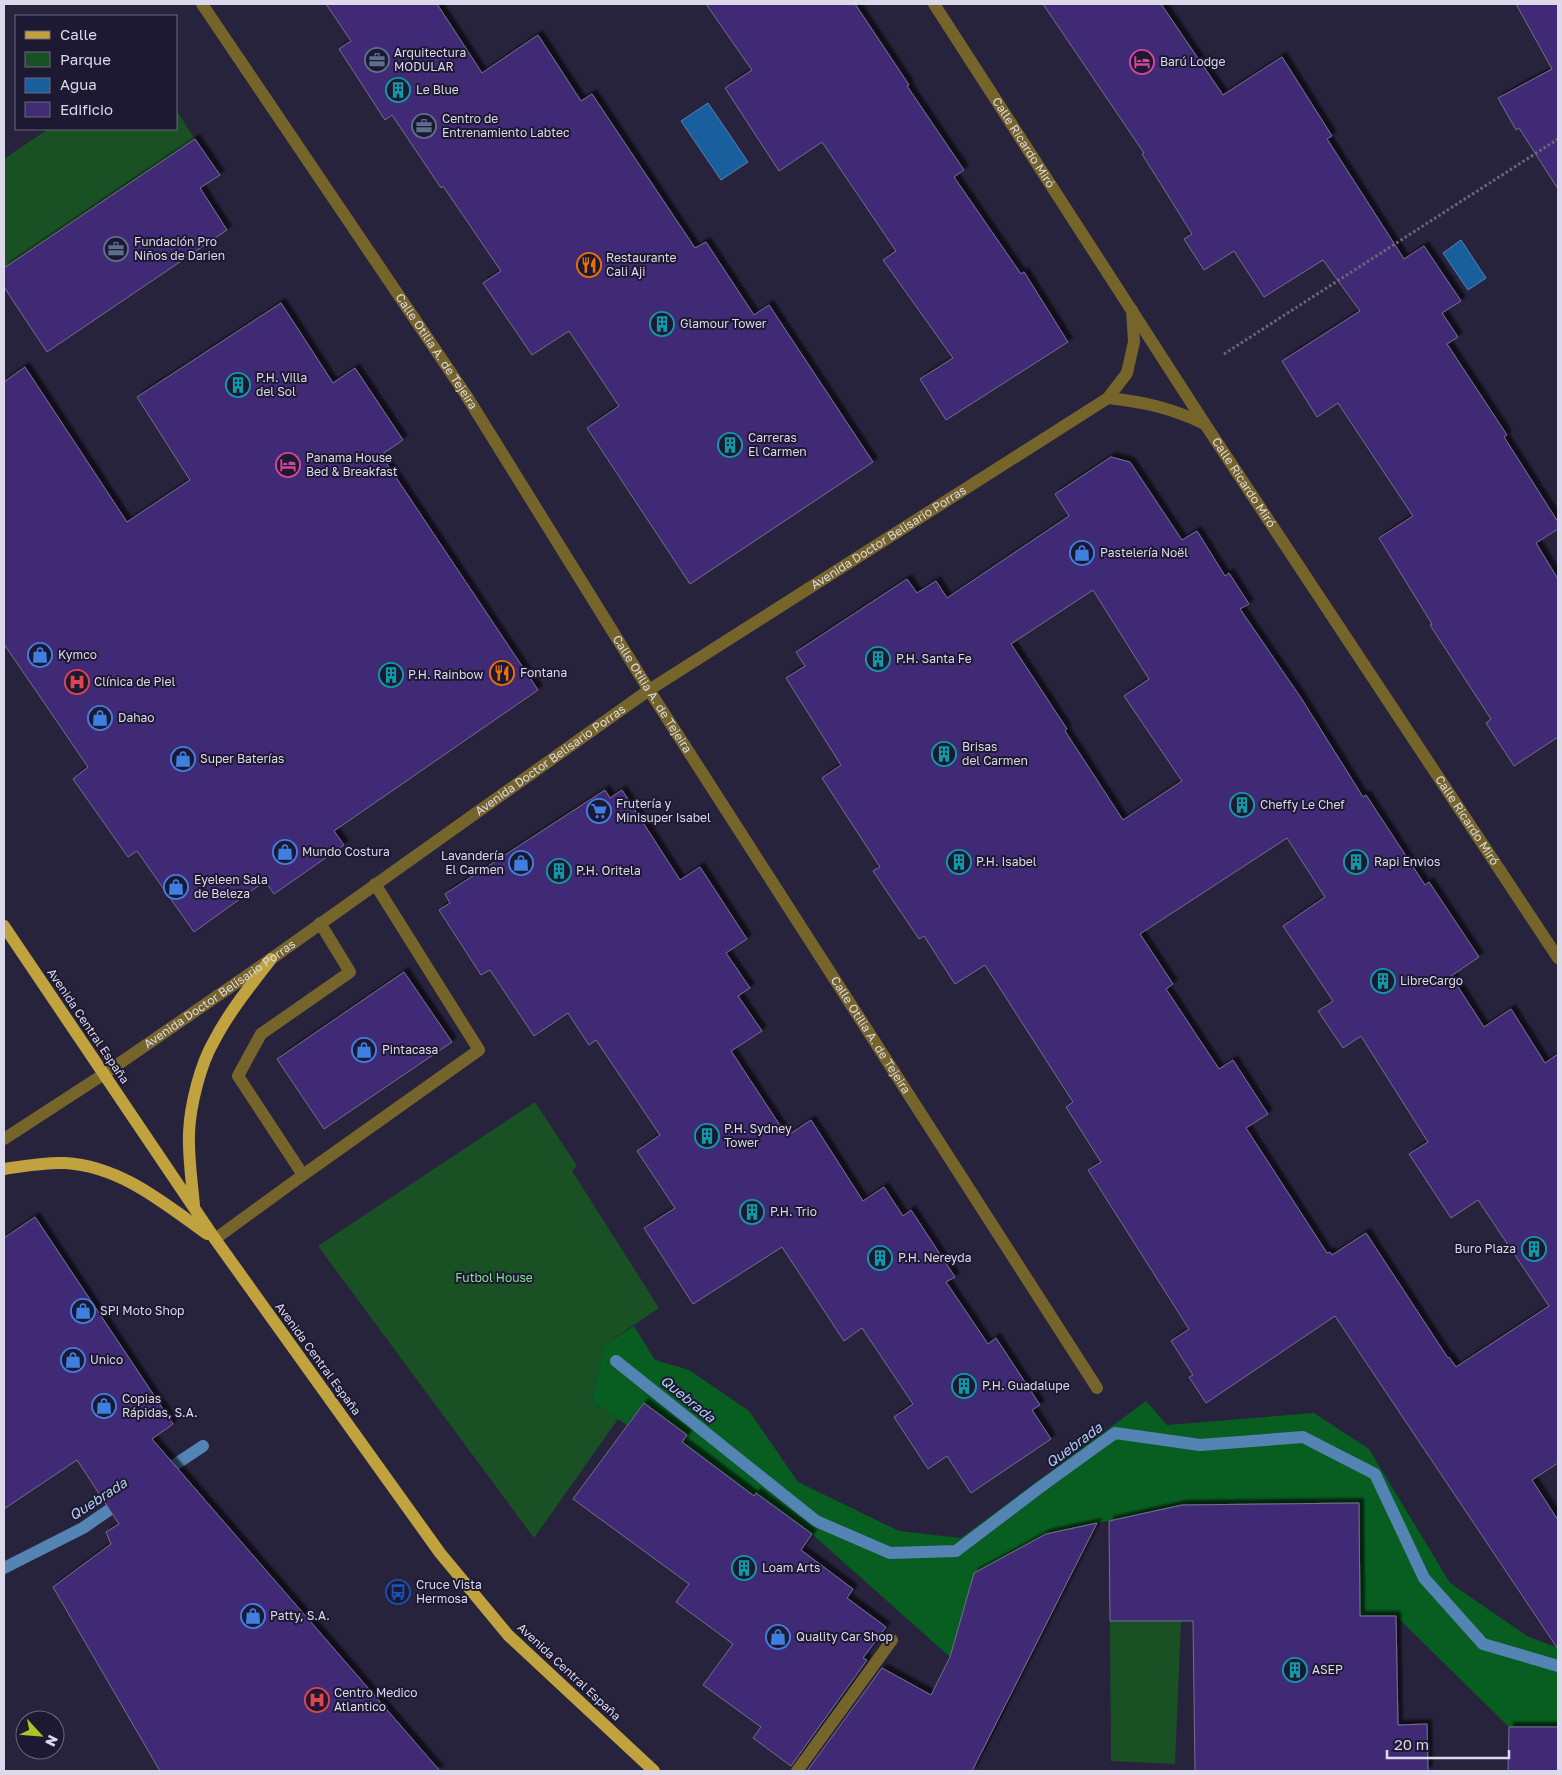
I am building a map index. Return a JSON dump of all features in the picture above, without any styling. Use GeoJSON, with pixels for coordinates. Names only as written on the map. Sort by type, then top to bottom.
{"type":"FeatureCollection","features":[{"type":"Feature","properties":{"kind":"main road","name":"Avenida Central España"},"geometry":{"type":"LineString","coordinates":[[4,926],[194,1209],[440,1553],[508,1635],[654,1771]]}},
{"type":"Feature","properties":{"kind":"main road"},"geometry":{"type":"LineString","coordinates":[[194,1209],[189,1133],[192,1103],[200,1075],[213,1042],[271,958]]}},
{"type":"Feature","properties":{"kind":"main road"},"geometry":{"type":"LineString","coordinates":[[4,1169],[65,1163],[110,1172],[161,1200],[215,1239]]}},
{"type":"Feature","properties":{"kind":"street","name":"Calle Otilia A. de Tejeira"},"geometry":{"type":"LineString","coordinates":[[202,4],[466,395],[649,690],[1097,1388]]}},
{"type":"Feature","properties":{"kind":"street","name":"Calle Ricardo Miró"},"geometry":{"type":"LineString","coordinates":[[934,4],[1205,424],[1558,958]]}},
{"type":"Feature","properties":{"kind":"street","name":"Avenida Doctor Belisario Porras"},"geometry":{"type":"LineString","coordinates":[[4,1139],[104,1074],[271,958],[649,690],[1108,398],[1127,374],[1134,342],[1132,310]]}},
{"type":"Feature","properties":{"kind":"street"},"geometry":{"type":"LineString","coordinates":[[1108,398],[1159,406],[1205,424]]}},
{"type":"Feature","properties":{"kind":"street"},"geometry":{"type":"LineString","coordinates":[[215,1239],[479,1050],[375,884]]}},
{"type":"Feature","properties":{"kind":"street"},"geometry":{"type":"LineString","coordinates":[[303,1175],[238,1076],[260,1034],[350,972],[320,923]]}},
{"type":"Feature","properties":{"kind":"street"},"geometry":{"type":"LineString","coordinates":[[797,1771],[892,1640]]}},
{"type":"Feature","properties":{"kind":"path"},"geometry":{"type":"LineString","coordinates":[[1224,354],[1558,139]]}},
{"type":"Feature","properties":{"kind":"green space"},"geometry":{"type":"Polygon","coordinates":[[[178,113],[195,139],[4,268],[4,159],[47,130],[178,130],[178,113]]]}},
{"type":"Feature","properties":{"kind":"green space","name":"Futbol House"},"geometry":{"type":"Polygon","coordinates":[[[535,1102],[577,1166],[572,1171],[659,1308],[604,1345],[592,1402],[618,1419],[534,1538],[318,1246],[535,1102]]]}},
{"type":"Feature","properties":{"kind":"green space"},"geometry":{"type":"Polygon","coordinates":[[[634,1326],[655,1360],[689,1370],[749,1411],[798,1482],[899,1531],[961,1538],[1146,1401],[1167,1425],[1314,1413],[1369,1449],[1450,1583],[1527,1636],[1558,1648],[1558,1727],[1509,1727],[1396,1616],[1360,1616],[1359,1503],[1184,1505],[1046,1534],[974,1573],[950,1657],[812,1534],[756,1493],[754,1495],[682,1442],[687,1435],[644,1403],[627,1425],[592,1402],[604,1345],[634,1326]]]}},
{"type":"Feature","properties":{"kind":"green space"},"geometry":{"type":"Polygon","coordinates":[[[1110,1621],[1181,1621],[1175,1764],[1111,1761],[1110,1621]]]}},
{"type":"Feature","properties":{"kind":"water"},"geometry":{"type":"Polygon","coordinates":[[[708,103],[748,162],[721,180],[681,121],[708,103]]]}},
{"type":"Feature","properties":{"kind":"water"},"geometry":{"type":"Polygon","coordinates":[[[1461,240],[1486,278],[1468,290],[1443,253],[1461,240]]]}},
{"type":"Feature","properties":{"kind":"building"},"geometry":{"type":"Polygon","coordinates":[[[326,4],[437,4],[482,73],[538,35],[581,101],[592,94],[695,248],[706,242],[754,315],[769,305],[873,462],[690,584],[587,428],[619,406],[569,331],[532,355],[483,283],[501,271],[443,186],[441,188],[392,115],[385,120],[339,49],[351,41],[326,4]]]}},
{"type":"Feature","properties":{"kind":"building"},"geometry":{"type":"Polygon","coordinates":[[[706,4],[855,4],[909,85],[907,86],[964,170],[954,177],[1021,274],[1024,272],[1068,342],[946,420],[920,379],[953,358],[883,260],[896,251],[822,142],[779,171],[725,88],[752,70],[706,4]]]}},
{"type":"Feature","properties":{"kind":"building"},"geometry":{"type":"Polygon","coordinates":[[[1043,4],[1161,4],[1223,95],[1282,57],[1332,136],[1327,139],[1404,259],[1424,246],[1461,301],[1442,313],[1458,337],[1447,344],[1507,435],[1504,437],[1558,522],[1558,529],[1536,543],[1558,579],[1558,737],[1514,766],[1486,723],[1491,719],[1430,625],[1432,624],[1379,538],[1413,516],[1338,403],[1317,417],[1282,361],[1360,311],[1323,260],[1264,297],[1234,251],[1204,270],[1184,239],[1192,234],[1142,154],[1144,153],[1043,4]]]}},
{"type":"Feature","properties":{"kind":"building"},"geometry":{"type":"Polygon","coordinates":[[[1516,4],[1558,4],[1558,189],[1519,128],[1516,130],[1498,98],[1552,69],[1516,4]]]}},
{"type":"Feature","properties":{"kind":"building","name":"Fundación Pro Niños de Darien"},"geometry":{"type":"Polygon","coordinates":[[[195,139],[220,175],[200,188],[227,230],[47,352],[4,287],[4,268],[195,139]]]}},
{"type":"Feature","properties":{"kind":"building"},"geometry":{"type":"Polygon","coordinates":[[[281,303],[333,383],[355,368],[403,440],[381,455],[538,690],[334,831],[344,845],[274,894],[265,881],[194,932],[137,851],[128,857],[73,779],[88,767],[4,644],[4,382],[25,367],[127,522],[190,480],[137,397],[281,303]]]}},
{"type":"Feature","properties":{"kind":"building"},"geometry":{"type":"Polygon","coordinates":[[[1111,457],[1130,462],[1182,540],[1197,531],[1225,576],[1229,573],[1249,604],[1240,609],[1301,698],[1363,797],[1366,795],[1425,885],[1429,882],[1479,957],[1451,976],[1484,1027],[1511,1009],[1545,1063],[1558,1054],[1558,1463],[1532,1480],[1558,1520],[1558,1649],[1335,1316],[1206,1403],[1189,1377],[1193,1375],[1171,1341],[1189,1329],[1088,1170],[1101,1162],[1066,1107],[1073,1102],[985,965],[955,984],[924,936],[919,939],[873,871],[880,867],[822,778],[841,765],[786,678],[805,666],[796,652],[907,579],[917,593],[936,581],[947,598],[1069,516],[1055,494],[1111,457]],[[1093,590],[1011,644],[1067,729],[1065,731],[1123,820],[1182,781],[1124,696],[1149,679],[1093,590]],[[1287,838],[1140,934],[1173,984],[1166,989],[1219,1069],[1233,1060],[1268,1114],[1246,1128],[1327,1253],[1330,1252],[1332,1255],[1366,1233],[1448,1358],[1456,1367],[1549,1306],[1478,1200],[1451,1218],[1409,1154],[1428,1142],[1361,1036],[1343,1048],[1318,1011],[1333,1001],[1283,926],[1325,897],[1287,838]]]}},
{"type":"Feature","properties":{"kind":"building"},"geometry":{"type":"Polygon","coordinates":[[[605,790],[610,798],[622,790],[680,880],[700,867],[747,939],[726,953],[750,988],[738,996],[762,1031],[731,1051],[787,1136],[811,1120],[863,1201],[884,1187],[903,1216],[911,1210],[955,1277],[946,1282],[988,1344],[996,1338],[1040,1405],[1032,1410],[1051,1439],[971,1493],[947,1456],[928,1469],[894,1417],[913,1404],[862,1328],[844,1341],[782,1247],[693,1304],[644,1228],[675,1208],[637,1151],[660,1135],[596,1040],[589,1045],[568,1013],[534,1036],[490,970],[481,975],[439,910],[450,903],[445,894],[605,790]]]}},
{"type":"Feature","properties":{"kind":"building","name":"Pintacasa"},"geometry":{"type":"Polygon","coordinates":[[[404,972],[452,1042],[324,1129],[277,1059],[404,972]]]}},
{"type":"Feature","properties":{"kind":"building"},"geometry":{"type":"Polygon","coordinates":[[[35,1217],[173,1424],[152,1439],[440,1771],[160,1771],[53,1587],[111,1544],[106,1532],[119,1524],[77,1460],[4,1509],[4,1238],[35,1217]]]}},
{"type":"Feature","properties":{"kind":"building"},"geometry":{"type":"Polygon","coordinates":[[[644,1403],[687,1435],[682,1442],[754,1496],[756,1493],[812,1534],[801,1550],[853,1589],[847,1598],[886,1627],[863,1658],[867,1660],[791,1766],[753,1738],[761,1727],[703,1685],[733,1644],[676,1602],[689,1584],[573,1499],[644,1403]]]}},
{"type":"Feature","properties":{"kind":"building","name":"ASEP"},"geometry":{"type":"Polygon","coordinates":[[[1359,1503],[1360,1616],[1396,1616],[1398,1725],[1427,1724],[1428,1771],[1195,1771],[1193,1621],[1110,1621],[1109,1521],[1182,1505],[1359,1503]]]}},
{"type":"Feature","properties":{"kind":"building"},"geometry":{"type":"Polygon","coordinates":[[[1097,1523],[972,1771],[807,1771],[882,1668],[931,1695],[950,1657],[974,1573],[1046,1534],[1097,1523]]]}},
{"type":"Feature","properties":{"kind":"building"},"geometry":{"type":"Polygon","coordinates":[[[1509,1727],[1558,1727],[1558,1771],[1508,1771],[1509,1727]]]}},
{"type":"Feature","properties":{"kind":"waterway","name":"Quebrada"},"geometry":{"type":"LineString","coordinates":[[616,1361],[816,1521],[890,1553],[956,1551],[1115,1433],[1200,1445],[1303,1437],[1375,1474],[1424,1578],[1483,1644],[1558,1666]]}},
{"type":"Feature","properties":{"kind":"waterway","name":"Quebrada"},"geometry":{"type":"LineString","coordinates":[[161,1474],[203,1446]]}},
{"type":"Feature","properties":{"kind":"waterway","name":"Quebrada"},"geometry":{"type":"LineString","coordinates":[[4,1568],[83,1528],[122,1501]]}},
{"type":"Feature","properties":{"kind":"place","name":"Arquitectura MODULAR"},"geometry":{"type":"Point","coordinates":[377,60]}},
{"type":"Feature","properties":{"kind":"place","name":"Barú Lodge"},"geometry":{"type":"Point","coordinates":[1142,62]}},
{"type":"Feature","properties":{"kind":"place","name":"Le Blue"},"geometry":{"type":"Point","coordinates":[398,90]}},
{"type":"Feature","properties":{"kind":"place","name":"Centro de Entrenamiento Labtec"},"geometry":{"type":"Point","coordinates":[424,126]}},
{"type":"Feature","properties":{"kind":"place","name":"Fundación Pro Niños de Darien"},"geometry":{"type":"Point","coordinates":[116,249]}},
{"type":"Feature","properties":{"kind":"place","name":"Restaurante Cali Aji"},"geometry":{"type":"Point","coordinates":[589,265]}},
{"type":"Feature","properties":{"kind":"place","name":"Glamour Tower"},"geometry":{"type":"Point","coordinates":[662,324]}},
{"type":"Feature","properties":{"kind":"place","name":"P.H. Villa del Sol"},"geometry":{"type":"Point","coordinates":[238,385]}},
{"type":"Feature","properties":{"kind":"place","name":"Carreras El Carmen"},"geometry":{"type":"Point","coordinates":[730,445]}},
{"type":"Feature","properties":{"kind":"place","name":"Panama House Bed & Breakfast"},"geometry":{"type":"Point","coordinates":[288,465]}},
{"type":"Feature","properties":{"kind":"place","name":"Pastelería Noël"},"geometry":{"type":"Point","coordinates":[1082,553]}},
{"type":"Feature","properties":{"kind":"place","name":"Kymco"},"geometry":{"type":"Point","coordinates":[40,655]}},
{"type":"Feature","properties":{"kind":"place","name":"P.H. Santa Fe"},"geometry":{"type":"Point","coordinates":[878,659]}},
{"type":"Feature","properties":{"kind":"place","name":"Fontana"},"geometry":{"type":"Point","coordinates":[502,673]}},
{"type":"Feature","properties":{"kind":"place","name":"P.H. Rainbow"},"geometry":{"type":"Point","coordinates":[391,675]}},
{"type":"Feature","properties":{"kind":"place","name":"Clínica de Piel"},"geometry":{"type":"Point","coordinates":[77,682]}},
{"type":"Feature","properties":{"kind":"place","name":"Dahao"},"geometry":{"type":"Point","coordinates":[100,718]}},
{"type":"Feature","properties":{"kind":"place","name":"Brisas del Carmen"},"geometry":{"type":"Point","coordinates":[944,754]}},
{"type":"Feature","properties":{"kind":"place","name":"Super Baterías"},"geometry":{"type":"Point","coordinates":[183,759]}},
{"type":"Feature","properties":{"kind":"place","name":"Cheffy Le Chef"},"geometry":{"type":"Point","coordinates":[1242,805]}},
{"type":"Feature","properties":{"kind":"place","name":"Frutería y Minisuper Isabel"},"geometry":{"type":"Point","coordinates":[599,811]}},
{"type":"Feature","properties":{"kind":"place","name":"Mundo Costura"},"geometry":{"type":"Point","coordinates":[285,852]}},
{"type":"Feature","properties":{"kind":"place","name":"P.H. Isabel"},"geometry":{"type":"Point","coordinates":[959,862]}},
{"type":"Feature","properties":{"kind":"place","name":"Rapi Envios"},"geometry":{"type":"Point","coordinates":[1356,862]}},
{"type":"Feature","properties":{"kind":"place","name":"Lavandería El Carmen"},"geometry":{"type":"Point","coordinates":[521,863]}},
{"type":"Feature","properties":{"kind":"place","name":"P.H. Oritela"},"geometry":{"type":"Point","coordinates":[559,871]}},
{"type":"Feature","properties":{"kind":"place","name":"Eyeleen Sala de Beleza"},"geometry":{"type":"Point","coordinates":[176,887]}},
{"type":"Feature","properties":{"kind":"place","name":"LibreCargo"},"geometry":{"type":"Point","coordinates":[1383,981]}},
{"type":"Feature","properties":{"kind":"place","name":"Pintacasa"},"geometry":{"type":"Point","coordinates":[364,1050]}},
{"type":"Feature","properties":{"kind":"place","name":"P.H. Sydney Tower"},"geometry":{"type":"Point","coordinates":[707,1136]}},
{"type":"Feature","properties":{"kind":"place","name":"P.H. Trio"},"geometry":{"type":"Point","coordinates":[752,1212]}},
{"type":"Feature","properties":{"kind":"place","name":"Buro Plaza"},"geometry":{"type":"Point","coordinates":[1534,1249]}},
{"type":"Feature","properties":{"kind":"place","name":"P.H. Nereyda"},"geometry":{"type":"Point","coordinates":[880,1258]}},
{"type":"Feature","properties":{"kind":"place","name":"SPI Moto Shop"},"geometry":{"type":"Point","coordinates":[83,1311]}},
{"type":"Feature","properties":{"kind":"place","name":"Unico"},"geometry":{"type":"Point","coordinates":[73,1360]}},
{"type":"Feature","properties":{"kind":"place","name":"P.H. Guadalupe"},"geometry":{"type":"Point","coordinates":[964,1386]}},
{"type":"Feature","properties":{"kind":"place","name":"Copias Rápidas, S.A."},"geometry":{"type":"Point","coordinates":[104,1406]}},
{"type":"Feature","properties":{"kind":"place","name":"Loam Arts"},"geometry":{"type":"Point","coordinates":[744,1568]}},
{"type":"Feature","properties":{"kind":"place","name":"Cruce Vista Hermosa"},"geometry":{"type":"Point","coordinates":[398,1592]}},
{"type":"Feature","properties":{"kind":"place","name":"Patty, S.A."},"geometry":{"type":"Point","coordinates":[253,1616]}},
{"type":"Feature","properties":{"kind":"place","name":"Quality Car Shop"},"geometry":{"type":"Point","coordinates":[778,1637]}},
{"type":"Feature","properties":{"kind":"place","name":"ASEP"},"geometry":{"type":"Point","coordinates":[1295,1670]}},
{"type":"Feature","properties":{"kind":"place","name":"Centro Medico Atlantico"},"geometry":{"type":"Point","coordinates":[317,1700]}}]}
